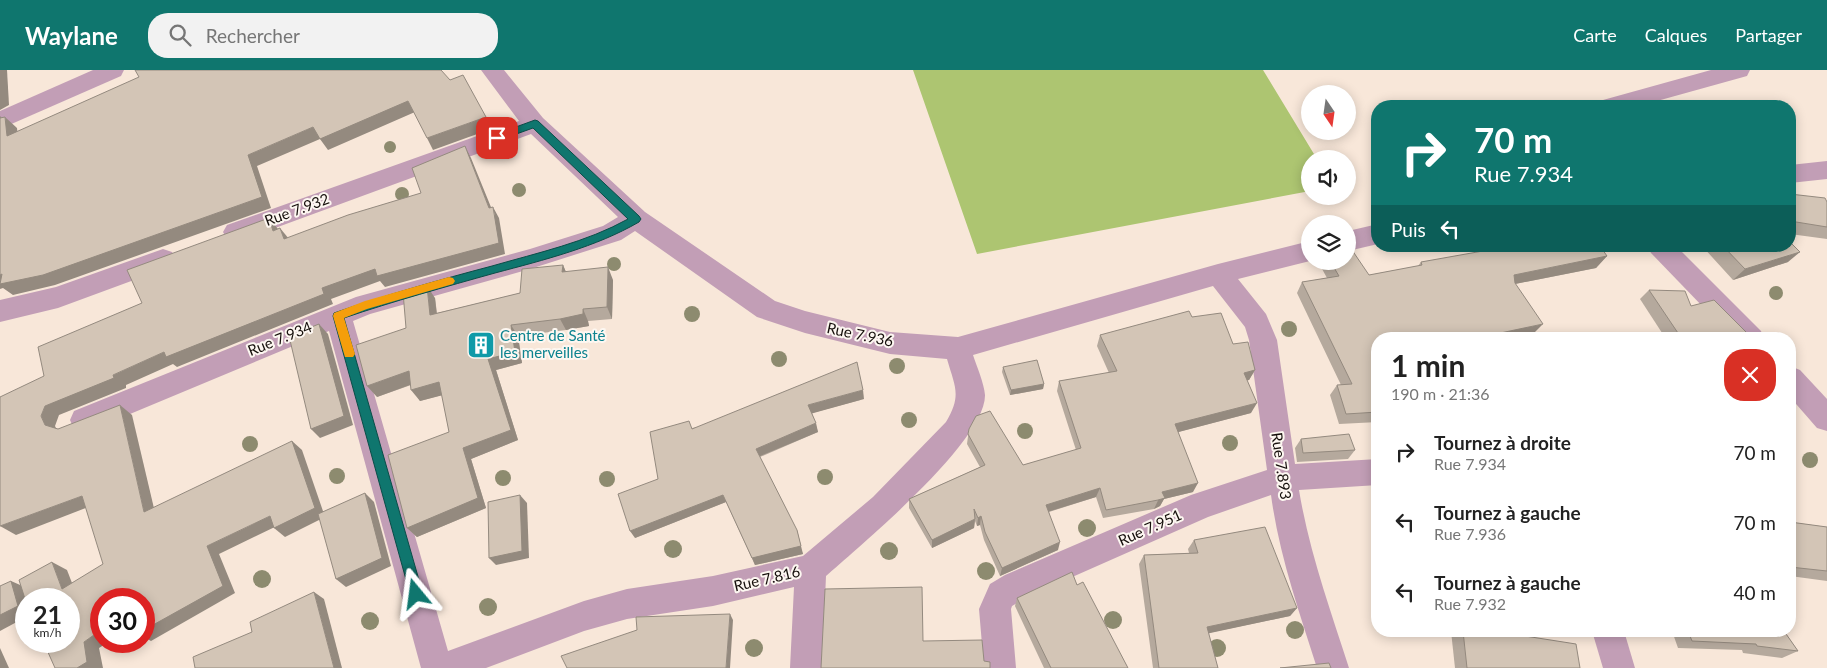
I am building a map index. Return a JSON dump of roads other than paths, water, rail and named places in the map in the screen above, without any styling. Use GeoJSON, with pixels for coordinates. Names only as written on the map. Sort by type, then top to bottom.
{"type":"FeatureCollection","features":[{"type":"Feature","properties":{"kind":"street"},"geometry":{"type":"LineString","coordinates":[[0,121],[113,70]]}},
{"type":"Feature","properties":{"kind":"street","name":"Rue 7.936"},"geometry":{"type":"LineString","coordinates":[[492,70],[535,124],[636,219],[766,309],[805,322],[890,343],[958,348],[1218,274],[1301,253]]}},
{"type":"Feature","properties":{"kind":"street"},"geometry":{"type":"LineString","coordinates":[[1632,100],[1739,70]]}},
{"type":"Feature","properties":{"kind":"street","name":"Rue 7.932"},"geometry":{"type":"LineString","coordinates":[[216,240],[535,124]]}},
{"type":"Feature","properties":{"kind":"street"},"geometry":{"type":"LineString","coordinates":[[1796,173],[1827,170]]}},
{"type":"Feature","properties":{"kind":"street","name":"Rue 7.934"},"geometry":{"type":"LineString","coordinates":[[71,425],[338,316],[374,303],[530,259],[612,232],[636,219]]}},
{"type":"Feature","properties":{"kind":"street"},"geometry":{"type":"LineString","coordinates":[[1356,239],[1371,236]]}},
{"type":"Feature","properties":{"kind":"street"},"geometry":{"type":"LineString","coordinates":[[0,311],[58,297],[188,250]]}},
{"type":"Feature","properties":{"kind":"street"},"geometry":{"type":"LineString","coordinates":[[1666,252],[1744,332]]}},
{"type":"Feature","properties":{"kind":"street","name":"Rue 7.893"},"geometry":{"type":"LineString","coordinates":[[1218,274],[1257,322],[1263,340],[1290,521],[1302,572],[1334,668]]}},
{"type":"Feature","properties":{"kind":"street"},"geometry":{"type":"LineString","coordinates":[[338,316],[437,668]]}},
{"type":"Feature","properties":{"kind":"street","name":"Rue 7.816"},"geometry":{"type":"LineString","coordinates":[[447,668],[493,649],[627,604],[714,591],[811,569],[884,507],[956,431],[964,417],[971,396],[958,348]]}},
{"type":"Feature","properties":{"kind":"street"},"geometry":{"type":"LineString","coordinates":[[1796,385],[1827,419]]}},
{"type":"Feature","properties":{"kind":"street","name":"Rue 7.951"},"geometry":{"type":"LineString","coordinates":[[1000,668],[995,609],[1001,595],[1016,586],[1202,505],[1283,478],[1371,472]]}},
{"type":"Feature","properties":{"kind":"street"},"geometry":{"type":"LineString","coordinates":[[806,668],[811,569]]}},
{"type":"Feature","properties":{"kind":"street"},"geometry":{"type":"LineString","coordinates":[[1610,637],[1619,668]]}},
{"type":"Feature","properties":{"kind":"place","name":"Centre de Santé les merveilles"},"geometry":{"type":"Point","coordinates":[481,345]}}]}
